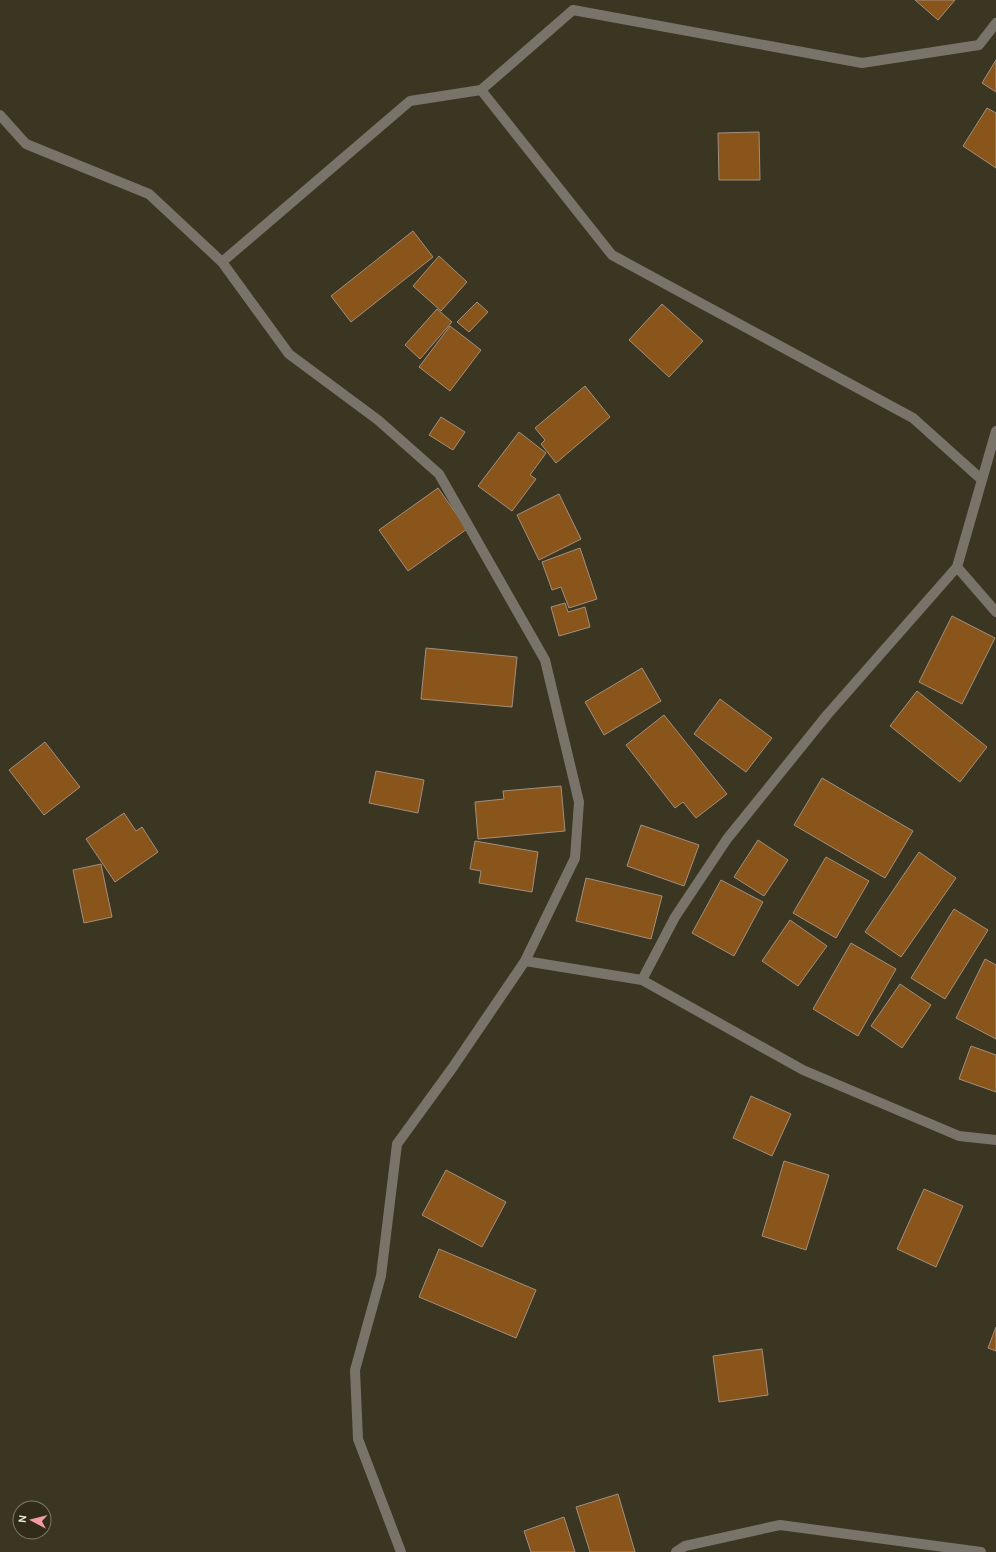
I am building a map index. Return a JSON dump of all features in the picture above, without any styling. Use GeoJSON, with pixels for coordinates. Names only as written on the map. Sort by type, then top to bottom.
{"type":"FeatureCollection","features":[{"type":"Feature","properties":{"kind":"street"},"geometry":{"type":"LineString","coordinates":[[222,262],[410,101],[481,90],[573,10],[862,63],[979,45],[996,23]]}},
{"type":"Feature","properties":{"kind":"street"},"geometry":{"type":"LineString","coordinates":[[481,90],[612,255],[913,418],[981,479]]}},
{"type":"Feature","properties":{"kind":"street"},"geometry":{"type":"LineString","coordinates":[[0,115],[26,144],[149,194],[222,262],[290,354],[378,420],[439,474],[545,660],[579,802],[575,858],[526,961],[454,1067],[398,1144],[381,1276],[355,1370],[358,1439],[401,1552]]}},
{"type":"Feature","properties":{"kind":"street"},"geometry":{"type":"LineString","coordinates":[[642,980],[675,917],[727,839],[828,715],[957,567],[996,431]]}},
{"type":"Feature","properties":{"kind":"street"},"geometry":{"type":"LineString","coordinates":[[957,567],[996,612]]}},
{"type":"Feature","properties":{"kind":"street"},"geometry":{"type":"LineString","coordinates":[[526,961],[642,980],[803,1070],[959,1136],[996,1140]]}},
{"type":"Feature","properties":{"kind":"street"},"geometry":{"type":"LineString","coordinates":[[676,1552],[684,1546],[780,1526],[981,1552]]}},
{"type":"Feature","properties":{"kind":"building"},"geometry":{"type":"Polygon","coordinates":[[[915,0],[955,0],[938,20],[915,0]]]}},
{"type":"Feature","properties":{"kind":"building"},"geometry":{"type":"Polygon","coordinates":[[[996,60],[996,92],[982,83],[996,60]]]}},
{"type":"Feature","properties":{"kind":"building"},"geometry":{"type":"Polygon","coordinates":[[[987,108],[996,113],[996,168],[963,146],[987,108]]]}},
{"type":"Feature","properties":{"kind":"building"},"geometry":{"type":"Polygon","coordinates":[[[759,132],[760,180],[719,180],[718,133],[759,132]]]}},
{"type":"Feature","properties":{"kind":"building"},"geometry":{"type":"Polygon","coordinates":[[[413,231],[433,257],[351,322],[331,296],[413,231]]]}},
{"type":"Feature","properties":{"kind":"building"},"geometry":{"type":"Polygon","coordinates":[[[439,256],[467,282],[441,311],[413,286],[439,256]]]}},
{"type":"Feature","properties":{"kind":"building"},"geometry":{"type":"Polygon","coordinates":[[[477,302],[488,312],[469,332],[457,322],[477,302]]]}},
{"type":"Feature","properties":{"kind":"building"},"geometry":{"type":"Polygon","coordinates":[[[662,304],[703,341],[669,377],[629,340],[662,304]]]}},
{"type":"Feature","properties":{"kind":"building"},"geometry":{"type":"Polygon","coordinates":[[[437,309],[452,322],[420,359],[405,345],[437,309]]]}},
{"type":"Feature","properties":{"kind":"building"},"geometry":{"type":"Polygon","coordinates":[[[450,326],[481,350],[450,391],[419,367],[450,326]]]}},
{"type":"Feature","properties":{"kind":"building"},"geometry":{"type":"Polygon","coordinates":[[[585,386],[610,417],[556,463],[541,444],[545,440],[535,428],[585,386]]]}},
{"type":"Feature","properties":{"kind":"building"},"geometry":{"type":"Polygon","coordinates":[[[441,417],[465,432],[453,450],[429,435],[441,417]]]}},
{"type":"Feature","properties":{"kind":"building"},"geometry":{"type":"Polygon","coordinates":[[[519,432],[546,453],[530,475],[536,479],[512,511],[478,486],[519,432]]]}},
{"type":"Feature","properties":{"kind":"building"},"geometry":{"type":"Polygon","coordinates":[[[438,488],[467,529],[408,571],[379,530],[438,488]]]}},
{"type":"Feature","properties":{"kind":"building"},"geometry":{"type":"Polygon","coordinates":[[[559,494],[581,539],[539,560],[517,515],[559,494]]]}},
{"type":"Feature","properties":{"kind":"building"},"geometry":{"type":"Polygon","coordinates":[[[580,548],[597,599],[569,608],[561,587],[552,590],[542,562],[580,548]]]}},
{"type":"Feature","properties":{"kind":"building"},"geometry":{"type":"Polygon","coordinates":[[[565,603],[568,612],[585,607],[590,627],[559,636],[551,607],[565,603]]]}},
{"type":"Feature","properties":{"kind":"building"},"geometry":{"type":"Polygon","coordinates":[[[952,616],[995,638],[962,704],[919,682],[952,616]]]}},
{"type":"Feature","properties":{"kind":"building"},"geometry":{"type":"Polygon","coordinates":[[[426,648],[517,657],[512,707],[421,699],[426,648]]]}},
{"type":"Feature","properties":{"kind":"building"},"geometry":{"type":"Polygon","coordinates":[[[642,668],[661,701],[604,735],[585,702],[642,668]]]}},
{"type":"Feature","properties":{"kind":"building"},"geometry":{"type":"Polygon","coordinates":[[[917,691],[987,747],[960,782],[890,726],[917,691]]]}},
{"type":"Feature","properties":{"kind":"building"},"geometry":{"type":"Polygon","coordinates":[[[720,699],[772,738],[746,772],[694,734],[720,699]]]}},
{"type":"Feature","properties":{"kind":"building"},"geometry":{"type":"Polygon","coordinates":[[[664,715],[727,794],[696,818],[683,802],[675,808],[626,745],[664,715]]]}},
{"type":"Feature","properties":{"kind":"building"},"geometry":{"type":"Polygon","coordinates":[[[45,742],[80,787],[44,815],[9,770],[45,742]]]}},
{"type":"Feature","properties":{"kind":"building"},"geometry":{"type":"Polygon","coordinates":[[[376,771],[424,780],[418,813],[369,803],[376,771]]]}},
{"type":"Feature","properties":{"kind":"building"},"geometry":{"type":"Polygon","coordinates":[[[822,778],[913,831],[885,878],[794,825],[822,778]]]}},
{"type":"Feature","properties":{"kind":"building"},"geometry":{"type":"Polygon","coordinates":[[[561,786],[565,831],[478,839],[475,802],[504,799],[503,791],[561,786]]]}},
{"type":"Feature","properties":{"kind":"building"},"geometry":{"type":"Polygon","coordinates":[[[124,813],[136,831],[142,827],[158,852],[115,882],[86,839],[124,813]]]}},
{"type":"Feature","properties":{"kind":"building"},"geometry":{"type":"Polygon","coordinates":[[[641,825],[699,845],[684,886],[627,866],[641,825]]]}},
{"type":"Feature","properties":{"kind":"building"},"geometry":{"type":"Polygon","coordinates":[[[758,840],[788,860],[764,896],[734,877],[758,840]]]}},
{"type":"Feature","properties":{"kind":"building"},"geometry":{"type":"Polygon","coordinates":[[[475,841],[538,852],[532,892],[479,883],[481,871],[470,869],[475,841]]]}},
{"type":"Feature","properties":{"kind":"building"},"geometry":{"type":"Polygon","coordinates":[[[919,852],[956,878],[901,957],[865,932],[919,852]]]}},
{"type":"Feature","properties":{"kind":"building"},"geometry":{"type":"Polygon","coordinates":[[[826,857],[869,881],[836,938],[793,913],[826,857]]]}},
{"type":"Feature","properties":{"kind":"building"},"geometry":{"type":"Polygon","coordinates":[[[101,864],[112,917],[84,923],[73,870],[101,864]]]}},
{"type":"Feature","properties":{"kind":"building"},"geometry":{"type":"Polygon","coordinates":[[[586,878],[662,896],[651,939],[576,921],[586,878]]]}},
{"type":"Feature","properties":{"kind":"building"},"geometry":{"type":"Polygon","coordinates":[[[721,880],[763,902],[734,956],[692,933],[721,880]]]}},
{"type":"Feature","properties":{"kind":"building"},"geometry":{"type":"Polygon","coordinates":[[[954,909],[988,930],[945,999],[911,978],[954,909]]]}},
{"type":"Feature","properties":{"kind":"building"},"geometry":{"type":"Polygon","coordinates":[[[790,920],[827,946],[798,986],[762,961],[790,920]]]}},
{"type":"Feature","properties":{"kind":"building"},"geometry":{"type":"Polygon","coordinates":[[[851,943],[896,969],[858,1036],[813,1009],[851,943]]]}},
{"type":"Feature","properties":{"kind":"building"},"geometry":{"type":"Polygon","coordinates":[[[985,959],[996,965],[996,1039],[956,1018],[985,959]]]}},
{"type":"Feature","properties":{"kind":"building"},"geometry":{"type":"Polygon","coordinates":[[[900,984],[931,1005],[902,1048],[871,1026],[900,984]]]}},
{"type":"Feature","properties":{"kind":"building"},"geometry":{"type":"Polygon","coordinates":[[[971,1046],[996,1055],[996,1092],[959,1079],[971,1046]]]}},
{"type":"Feature","properties":{"kind":"building"},"geometry":{"type":"Polygon","coordinates":[[[751,1096],[791,1114],[772,1156],[733,1138],[751,1096]]]}},
{"type":"Feature","properties":{"kind":"building"},"geometry":{"type":"Polygon","coordinates":[[[784,1161],[829,1175],[806,1250],[762,1236],[784,1161]]]}},
{"type":"Feature","properties":{"kind":"building"},"geometry":{"type":"Polygon","coordinates":[[[446,1170],[506,1202],[482,1247],[422,1215],[446,1170]]]}},
{"type":"Feature","properties":{"kind":"building"},"geometry":{"type":"Polygon","coordinates":[[[924,1189],[963,1206],[936,1267],[897,1249],[924,1189]]]}},
{"type":"Feature","properties":{"kind":"building"},"geometry":{"type":"Polygon","coordinates":[[[439,1249],[536,1290],[516,1338],[419,1297],[439,1249]]]}},
{"type":"Feature","properties":{"kind":"building"},"geometry":{"type":"Polygon","coordinates":[[[996,1327],[996,1351],[988,1348],[996,1327]]]}},
{"type":"Feature","properties":{"kind":"building"},"geometry":{"type":"Polygon","coordinates":[[[762,1349],[768,1395],[719,1402],[713,1356],[762,1349]]]}},
{"type":"Feature","properties":{"kind":"building"},"geometry":{"type":"Polygon","coordinates":[[[618,1494],[635,1552],[590,1552],[576,1507],[618,1494]]]}},
{"type":"Feature","properties":{"kind":"building"},"geometry":{"type":"Polygon","coordinates":[[[564,1517],[575,1552],[531,1552],[524,1531],[564,1517]]]}}]}
